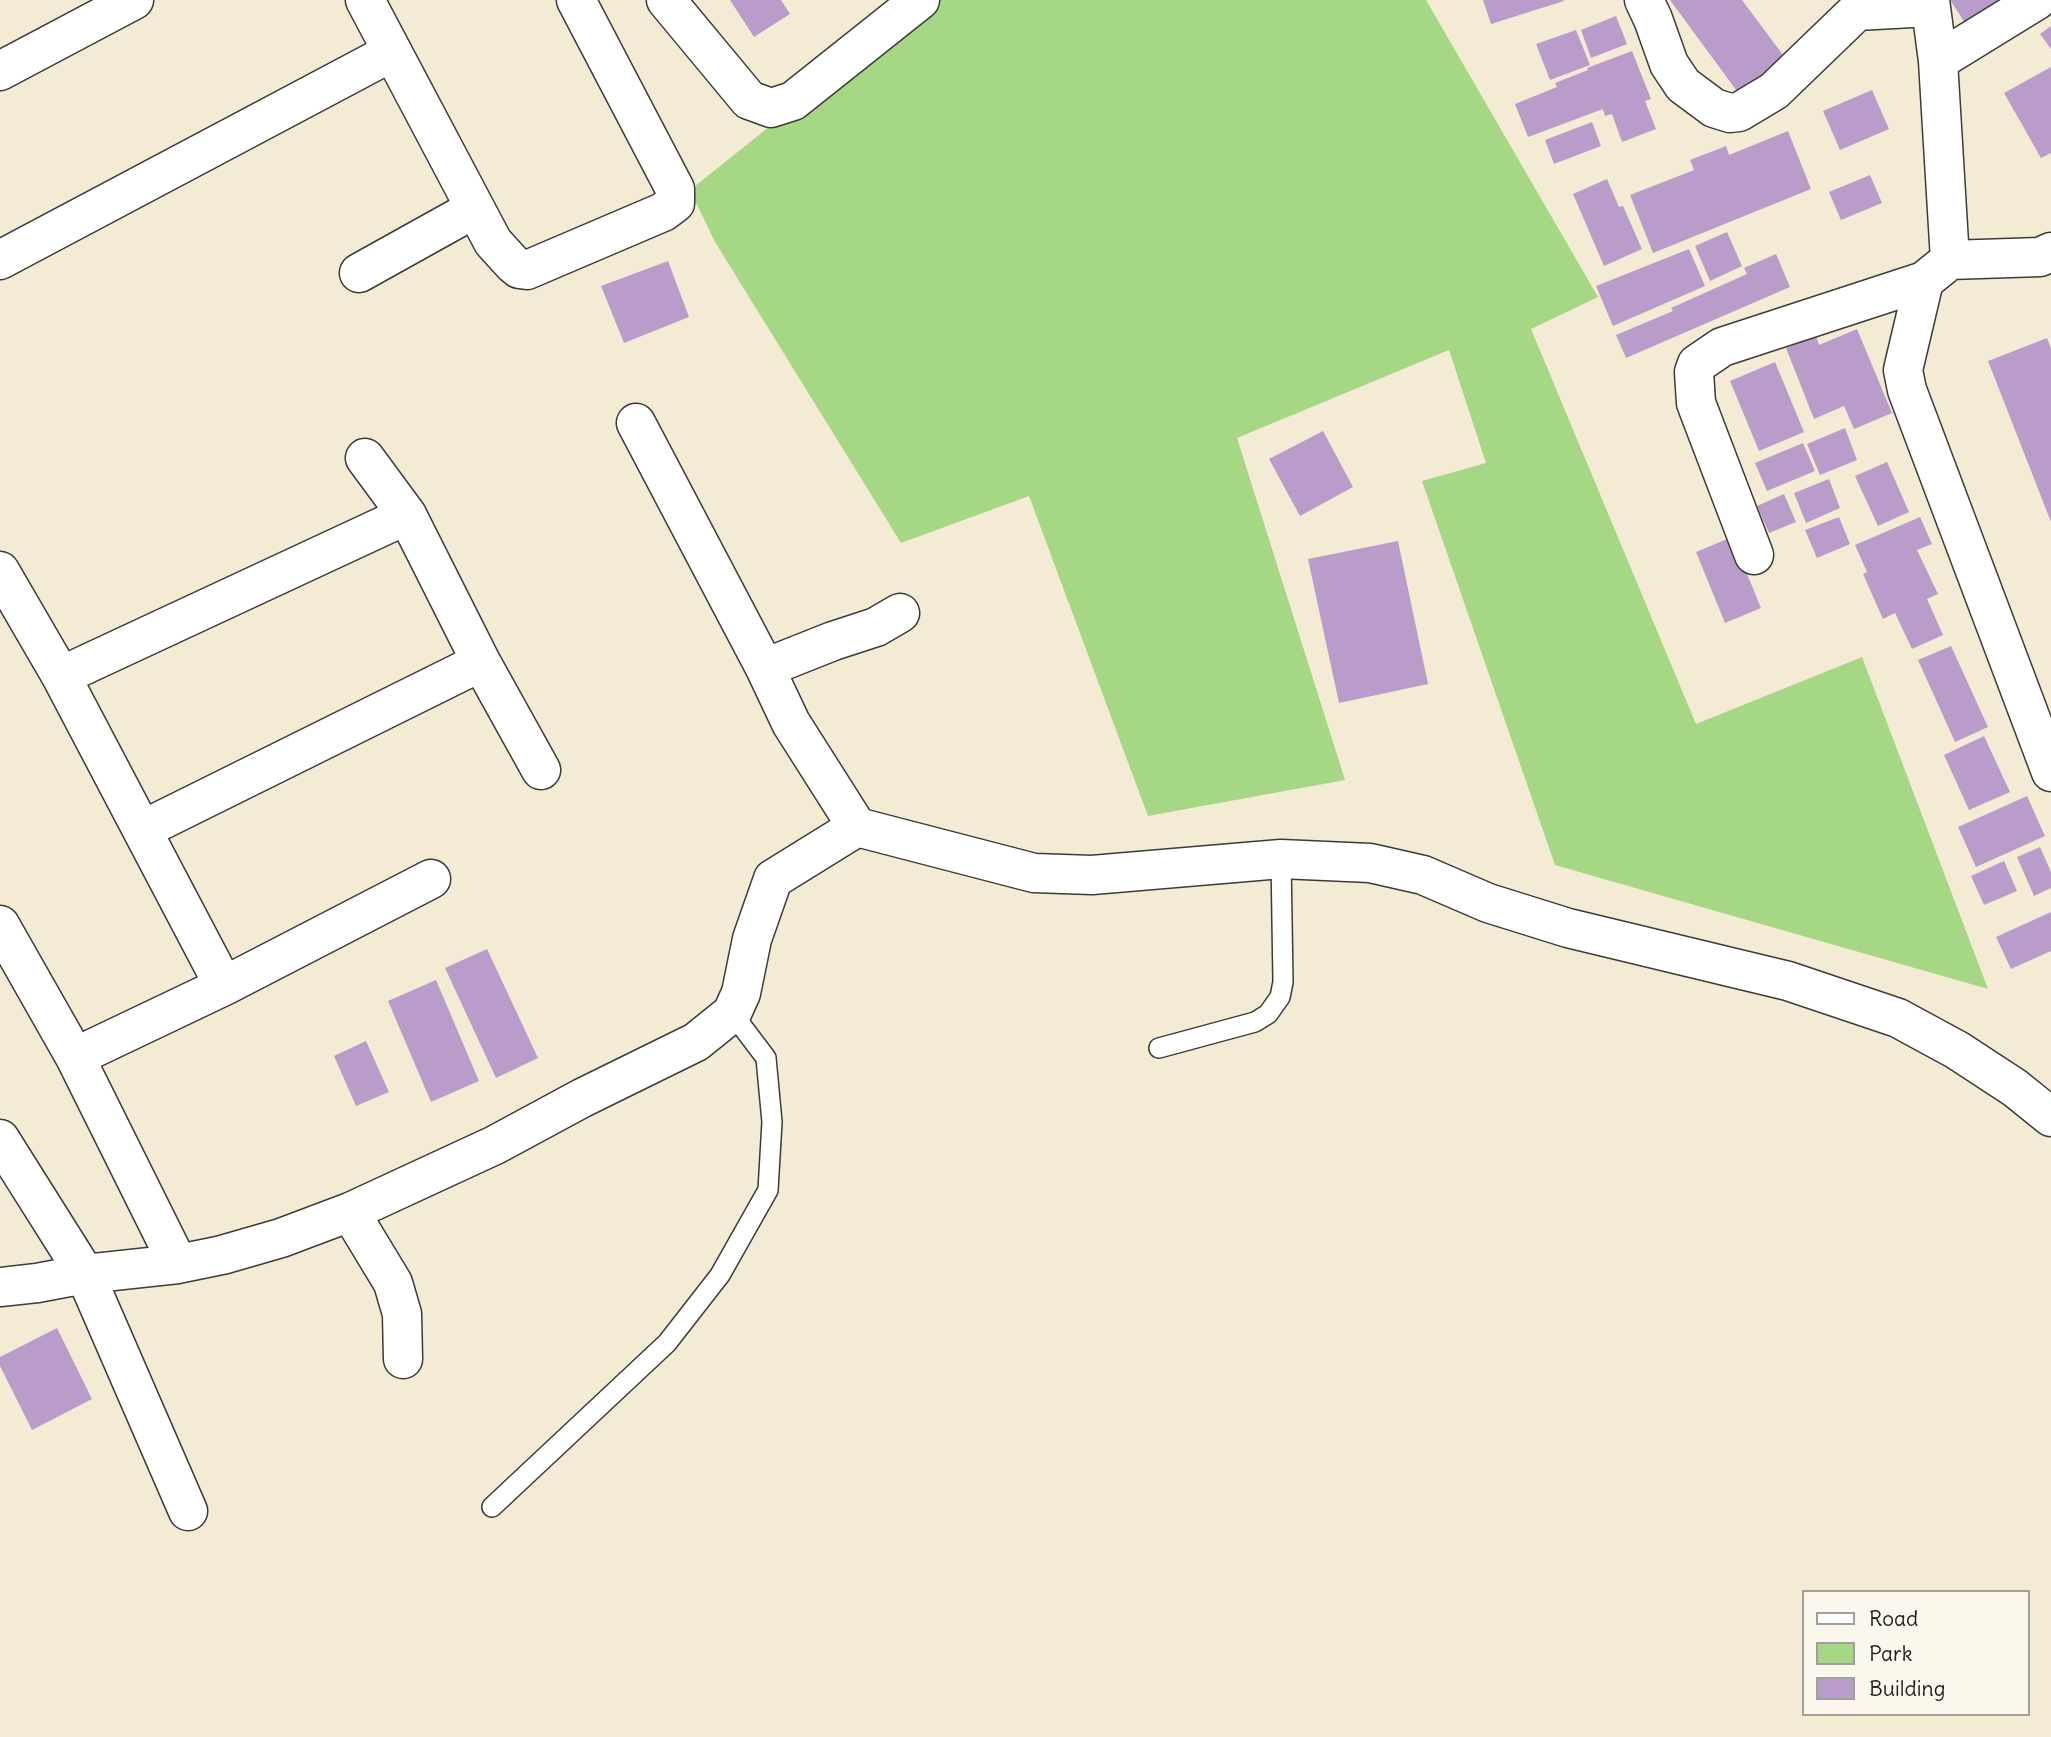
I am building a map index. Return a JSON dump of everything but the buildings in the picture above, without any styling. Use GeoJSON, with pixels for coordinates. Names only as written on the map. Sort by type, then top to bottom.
{"type":"FeatureCollection","features":[{"type":"Feature","properties":{"kind":"street"},"geometry":{"type":"LineString","coordinates":[[0,71],[134,0]]}},
{"type":"Feature","properties":{"kind":"street"},"geometry":{"type":"LineString","coordinates":[[365,0],[474,209],[493,242],[519,270],[527,270],[663,212],[675,203],[676,189],[576,0]]}},
{"type":"Feature","properties":{"kind":"street"},"geometry":{"type":"LineString","coordinates":[[666,0],[749,100],[771,108],[793,100],[920,0]]}},
{"type":"Feature","properties":{"kind":"street"},"geometry":{"type":"LineString","coordinates":[[1644,0],[1669,64],[1683,85],[1714,108],[1730,113],[1740,112],[1774,92],[1854,6],[1930,4],[1938,61],[1937,271],[1903,370],[1907,390],[2051,772]]}},
{"type":"Feature","properties":{"kind":"street"},"geometry":{"type":"LineString","coordinates":[[1938,61],[2037,0]]}},
{"type":"Feature","properties":{"kind":"street"},"geometry":{"type":"LineString","coordinates":[[0,260],[392,52]]}},
{"type":"Feature","properties":{"kind":"street"},"geometry":{"type":"LineString","coordinates":[[359,273],[474,209]]}},
{"type":"Feature","properties":{"kind":"street"},"geometry":{"type":"LineString","coordinates":[[1754,555],[1696,402],[1694,372],[1697,364],[1721,347],[1937,271],[2040,257],[2051,251]]}},
{"type":"Feature","properties":{"kind":"street"},"geometry":{"type":"LineString","coordinates":[[636,423],[765,668],[791,723],[857,827],[1034,873],[1092,875],[1281,859],[1370,863],[1423,875],[1488,903],[1568,928],[1788,981],[1898,1018],[1969,1057],[2015,1088],[2051,1117]]}},
{"type":"Feature","properties":{"kind":"street"},"geometry":{"type":"LineString","coordinates":[[365,458],[407,514],[481,662],[541,770]]}},
{"type":"Feature","properties":{"kind":"street"},"geometry":{"type":"LineString","coordinates":[[61,676],[407,514]]}},
{"type":"Feature","properties":{"kind":"street"},"geometry":{"type":"LineString","coordinates":[[0,571],[61,676],[224,986]]}},
{"type":"Feature","properties":{"kind":"street"},"geometry":{"type":"LineString","coordinates":[[765,668],[876,627],[900,613]]}},
{"type":"Feature","properties":{"kind":"street"},"geometry":{"type":"LineString","coordinates":[[142,830],[481,662]]}},
{"type":"Feature","properties":{"kind":"street"},"geometry":{"type":"LineString","coordinates":[[0,1287],[178,1264],[281,1238],[351,1212],[495,1145],[582,1098],[696,1042],[732,1013],[741,993],[752,939],[772,878],[857,827]]}},
{"type":"Feature","properties":{"kind":"street"},"geometry":{"type":"LineString","coordinates":[[75,1056],[224,986],[430,879]]}},
{"type":"Feature","properties":{"kind":"street"},"geometry":{"type":"LineString","coordinates":[[0,925],[75,1056],[178,1264]]}},
{"type":"Feature","properties":{"kind":"street"},"geometry":{"type":"LineString","coordinates":[[0,1139],[85,1274],[188,1511]]}},
{"type":"Feature","properties":{"kind":"street"},"geometry":{"type":"LineString","coordinates":[[351,1212],[393,1283],[401,1314],[403,1359]]}},
{"type":"Feature","properties":{"kind":"lane"},"geometry":{"type":"LineString","coordinates":[[1159,1048],[1255,1022],[1268,1014],[1280,998],[1283,982],[1281,859]]}},
{"type":"Feature","properties":{"kind":"lane"},"geometry":{"type":"LineString","coordinates":[[492,1507],[667,1343],[720,1275],[768,1189],[772,1122],[766,1058],[732,1013]]}},
{"type":"Feature","properties":{"kind":"green space"},"geometry":{"type":"Polygon","coordinates":[[[928,0],[1426,0],[1598,297],[1531,329],[1696,724],[1862,657],[1988,989],[1555,865],[1422,481],[1486,463],[1449,350],[1237,438],[1345,780],[1148,816],[1029,496],[901,543],[715,242],[690,190],[928,0]]]}}]}
